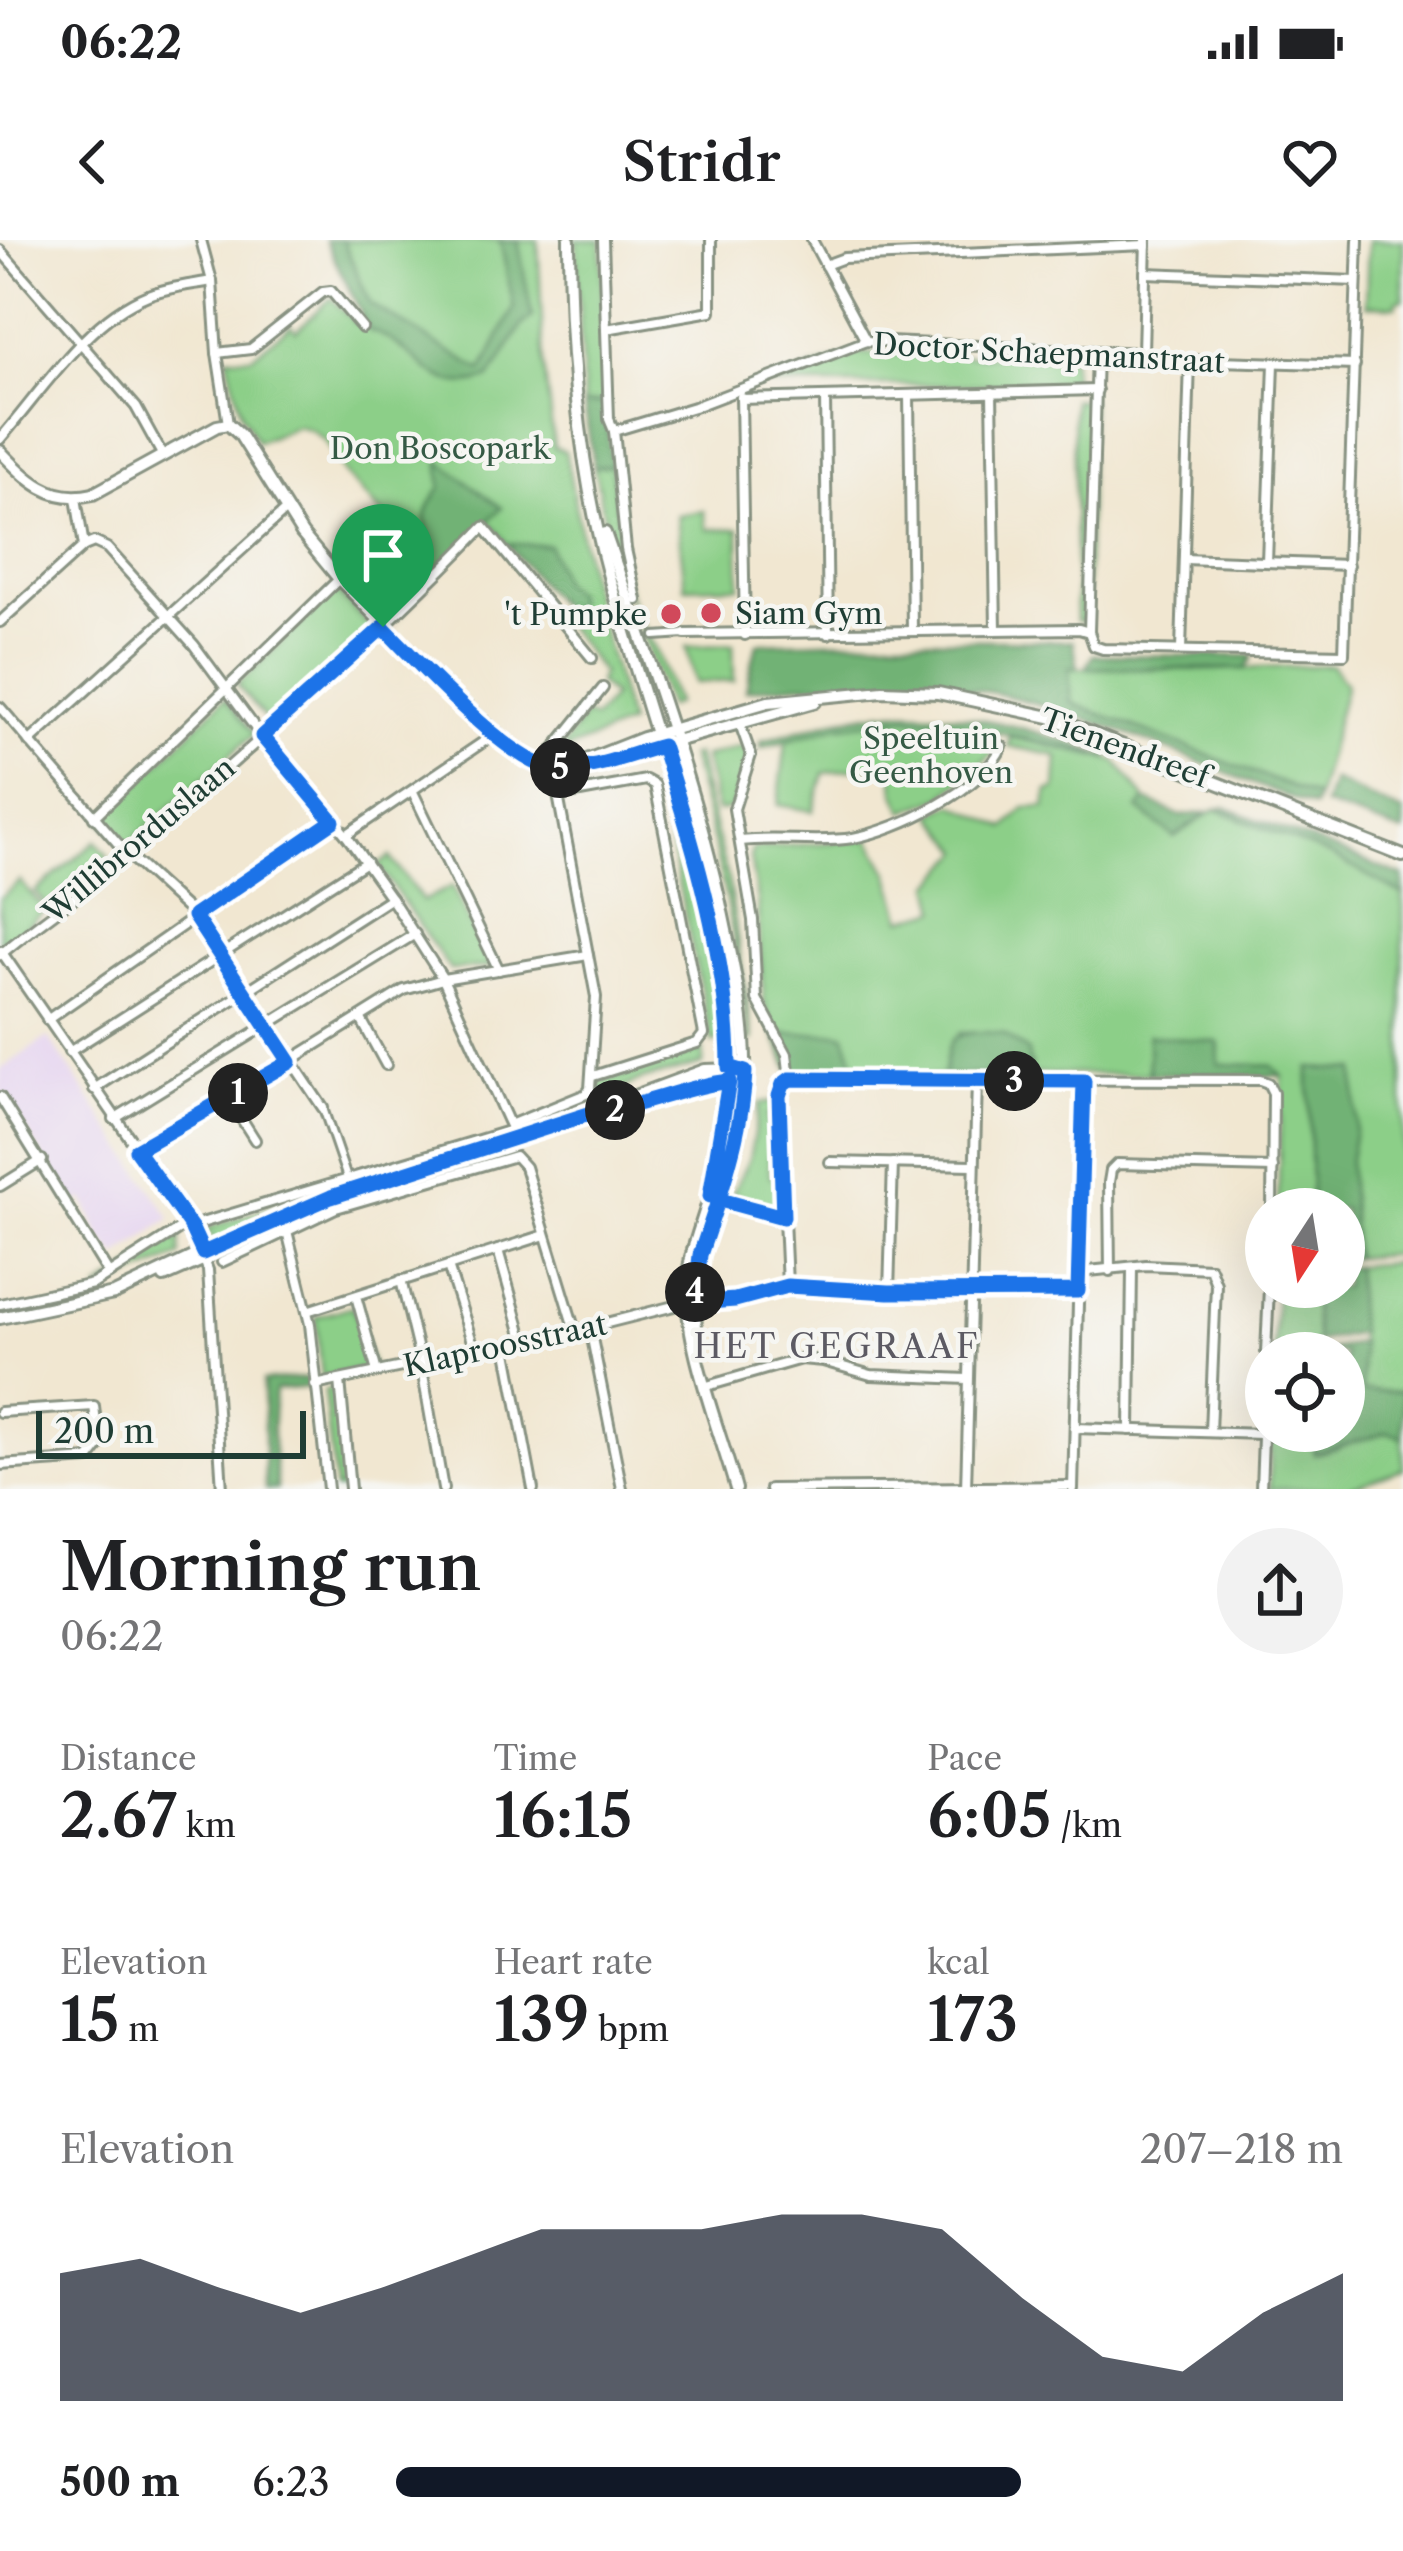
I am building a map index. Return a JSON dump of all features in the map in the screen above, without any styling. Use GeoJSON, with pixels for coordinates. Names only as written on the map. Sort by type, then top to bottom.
{"type":"FeatureCollection","features":[{"type":"Feature","properties":{"kind":"street"},"geometry":{"type":"LineString","coordinates":[[4,240],[0,250],[140,412],[163,456]]}},
{"type":"Feature","properties":{"kind":"street"},"geometry":{"type":"LineString","coordinates":[[201,240],[212,281],[228,424],[260,462],[286,510],[383,627],[496,734],[532,764],[561,768]]}},
{"type":"Feature","properties":{"kind":"street"},"geometry":{"type":"LineString","coordinates":[[568,240],[573,360],[593,500],[609,576],[690,841],[718,967],[729,1074],[715,1197]]}},
{"type":"Feature","properties":{"kind":"street"},"geometry":{"type":"LineString","coordinates":[[603,240],[608,419],[614,431],[626,549],[637,600]]}},
{"type":"Feature","properties":{"kind":"street"},"geometry":{"type":"LineString","coordinates":[[606,329],[711,311],[711,240]]}},
{"type":"Feature","properties":{"kind":"street"},"geometry":{"type":"LineString","coordinates":[[812,240],[866,341]]}},
{"type":"Feature","properties":{"kind":"street"},"geometry":{"type":"LineString","coordinates":[[1097,352],[1089,632],[1094,646],[1102,650],[1344,654],[1358,240]]}},
{"type":"Feature","properties":{"kind":"street"},"geometry":{"type":"LineString","coordinates":[[825,265],[844,258],[1146,243],[1143,353]]}},
{"type":"Feature","properties":{"kind":"street"},"geometry":{"type":"LineString","coordinates":[[1145,273],[1356,281]]}},
{"type":"Feature","properties":{"kind":"street"},"geometry":{"type":"LineString","coordinates":[[0,439],[82,344],[114,316],[146,296],[212,281]]}},
{"type":"Feature","properties":{"kind":"street"},"geometry":{"type":"LineString","coordinates":[[217,353],[251,350],[323,292],[338,296],[362,328]]}},
{"type":"Feature","properties":{"kind":"street","name":"Doctor Schaepmanstraat"},"geometry":{"type":"LineString","coordinates":[[614,431],[740,394],[866,341],[1143,353],[1151,359],[1190,361],[1355,365]]}},
{"type":"Feature","properties":{"kind":"street"},"geometry":{"type":"LineString","coordinates":[[1181,650],[1190,361]]}},
{"type":"Feature","properties":{"kind":"street"},"geometry":{"type":"LineString","coordinates":[[1267,562],[1274,363]]}},
{"type":"Feature","properties":{"kind":"street","name":"Doctor Schaepmanstraat"},"geometry":{"type":"LineString","coordinates":[[740,394],[825,397],[1097,390]]}},
{"type":"Feature","properties":{"kind":"street"},"geometry":{"type":"LineString","coordinates":[[992,392],[996,629]]}},
{"type":"Feature","properties":{"kind":"street"},"geometry":{"type":"LineString","coordinates":[[740,394],[746,635]]}},
{"type":"Feature","properties":{"kind":"street"},"geometry":{"type":"LineString","coordinates":[[909,394],[912,630]]}},
{"type":"Feature","properties":{"kind":"street"},"geometry":{"type":"LineString","coordinates":[[825,397],[828,634]]}},
{"type":"Feature","properties":{"kind":"street"},"geometry":{"type":"LineString","coordinates":[[0,451],[47,493],[76,498],[93,494],[228,424]]}},
{"type":"Feature","properties":{"kind":"street"},"geometry":{"type":"LineString","coordinates":[[76,498],[84,546]]}},
{"type":"Feature","properties":{"kind":"street"},"geometry":{"type":"LineString","coordinates":[[593,500],[675,736],[706,839],[734,965],[745,1072],[736,1141],[715,1197],[688,1304],[736,1489]]}},
{"type":"Feature","properties":{"kind":"street"},"geometry":{"type":"LineString","coordinates":[[29,742],[286,510]]}},
{"type":"Feature","properties":{"kind":"street","name":"Willibrorduslaan"},"geometry":{"type":"LineString","coordinates":[[1,952],[127,854],[262,736],[484,527],[592,658]]}},
{"type":"Feature","properties":{"kind":"street"},"geometry":{"type":"LineString","coordinates":[[0,622],[84,546],[94,542],[106,548],[167,616],[366,862],[443,980],[513,1132]]}},
{"type":"Feature","properties":{"kind":"street"},"geometry":{"type":"LineString","coordinates":[[1184,559],[1348,565]]}},
{"type":"Feature","properties":{"kind":"street","name":"Willibrorduslaan"},"geometry":{"type":"LineString","coordinates":[[94,817],[339,579]]}},
{"type":"Feature","properties":{"kind":"street"},"geometry":{"type":"LineString","coordinates":[[656,636],[1079,628],[1089,632]]}},
{"type":"Feature","properties":{"kind":"street"},"geometry":{"type":"LineString","coordinates":[[0,1318],[114,1294],[331,1197],[513,1132],[586,1094],[593,1076],[596,997],[558,796],[561,768],[554,750],[603,688]]}},
{"type":"Feature","properties":{"kind":"street","name":"Tienendreef"},"geometry":{"type":"LineString","coordinates":[[675,736],[768,702],[883,691],[938,693],[1050,718],[1403,856]]}},
{"type":"Feature","properties":{"kind":"street","name":"Tienendreef"},"geometry":{"type":"LineString","coordinates":[[561,768],[836,695]]}},
{"type":"Feature","properties":{"kind":"street"},"geometry":{"type":"LineString","coordinates":[[0,707],[127,854],[194,916],[323,1108],[347,1178]]}},
{"type":"Feature","properties":{"kind":"street"},"geometry":{"type":"LineString","coordinates":[[740,724],[751,755],[734,809],[754,920],[757,999],[787,1054],[790,1079]]}},
{"type":"Feature","properties":{"kind":"street"},"geometry":{"type":"LineString","coordinates":[[346,835],[496,734]]}},
{"type":"Feature","properties":{"kind":"street"},"geometry":{"type":"LineString","coordinates":[[740,841],[855,838],[933,808],[997,759],[1002,746]]}},
{"type":"Feature","properties":{"kind":"street"},"geometry":{"type":"LineString","coordinates":[[558,796],[646,780],[655,785],[704,1034],[698,1043],[593,1076]]}},
{"type":"Feature","properties":{"kind":"street"},"geometry":{"type":"LineString","coordinates":[[413,792],[499,970]]}},
{"type":"Feature","properties":{"kind":"street"},"geometry":{"type":"LineString","coordinates":[[47,1020],[333,821]]}},
{"type":"Feature","properties":{"kind":"street"},"geometry":{"type":"LineString","coordinates":[[69,1053],[366,862]]}},
{"type":"Feature","properties":{"kind":"street"},"geometry":{"type":"LineString","coordinates":[[94,1089],[391,898]]}},
{"type":"Feature","properties":{"kind":"street"},"geometry":{"type":"LineString","coordinates":[[114,1119],[415,934]]}},
{"type":"Feature","properties":{"kind":"street"},"geometry":{"type":"LineString","coordinates":[[1,952],[191,1227],[204,1256],[222,1489]]}},
{"type":"Feature","properties":{"kind":"street"},"geometry":{"type":"LineString","coordinates":[[136,1150],[229,1099],[404,990],[588,955]]}},
{"type":"Feature","properties":{"kind":"street"},"geometry":{"type":"LineString","coordinates":[[361,1019],[386,1065]]}},
{"type":"Feature","properties":{"kind":"street"},"geometry":{"type":"LineString","coordinates":[[0,1304],[78,1289],[178,1230],[347,1178],[513,1132],[623,1109],[745,1072]]}},
{"type":"Feature","properties":{"kind":"street"},"geometry":{"type":"LineString","coordinates":[[787,1286],[779,1096],[790,1079],[1260,1080],[1273,1093],[1273,1188]]}},
{"type":"Feature","properties":{"kind":"street"},"geometry":{"type":"LineString","coordinates":[[966,1488],[977,1081]]}},
{"type":"Feature","properties":{"kind":"street"},"geometry":{"type":"LineString","coordinates":[[770,1489],[1072,1488],[1084,1081]]}},
{"type":"Feature","properties":{"kind":"street"},"geometry":{"type":"LineString","coordinates":[[0,1097],[110,1274]]}},
{"type":"Feature","properties":{"kind":"street"},"geometry":{"type":"LineString","coordinates":[[229,1099],[256,1140]]}},
{"type":"Feature","properties":{"kind":"street"},"geometry":{"type":"LineString","coordinates":[[222,1262],[336,1208],[508,1156],[520,1158],[575,1331]]}},
{"type":"Feature","properties":{"kind":"street"},"geometry":{"type":"LineString","coordinates":[[2,1180],[42,1160]]}},
{"type":"Feature","properties":{"kind":"street"},"geometry":{"type":"LineString","coordinates":[[830,1162],[973,1165]]}},
{"type":"Feature","properties":{"kind":"street"},"geometry":{"type":"LineString","coordinates":[[889,1292],[893,1163]]}},
{"type":"Feature","properties":{"kind":"street"},"geometry":{"type":"LineString","coordinates":[[1110,1271],[1111,1170],[1117,1164],[1273,1168]]}},
{"type":"Feature","properties":{"kind":"street"},"geometry":{"type":"LineString","coordinates":[[715,1197],[783,1217]]}},
{"type":"Feature","properties":{"kind":"street"},"geometry":{"type":"LineString","coordinates":[[287,1231],[307,1311],[328,1489]]}},
{"type":"Feature","properties":{"kind":"street"},"geometry":{"type":"LineString","coordinates":[[307,1311],[546,1235]]}},
{"type":"Feature","properties":{"kind":"street"},"geometry":{"type":"LineString","coordinates":[[498,1250],[524,1342]]}},
{"type":"Feature","properties":{"kind":"street"},"geometry":{"type":"LineString","coordinates":[[448,1266],[475,1352]]}},
{"type":"Feature","properties":{"kind":"street"},"geometry":{"type":"LineString","coordinates":[[1130,1430],[1132,1268]]}},
{"type":"Feature","properties":{"kind":"street"},"geometry":{"type":"LineString","coordinates":[[1078,1272],[1210,1268],[1214,1274],[1210,1432]]}},
{"type":"Feature","properties":{"kind":"street"},"geometry":{"type":"LineString","coordinates":[[401,1280],[443,1489]]}},
{"type":"Feature","properties":{"kind":"street"},"geometry":{"type":"LineString","coordinates":[[688,1304],[735,1300],[787,1286],[889,1292],[1078,1291]]}},
{"type":"Feature","properties":{"kind":"street"},"geometry":{"type":"LineString","coordinates":[[356,1295],[377,1372]]}},
{"type":"Feature","properties":{"kind":"street","name":"Klaproosstraat"},"geometry":{"type":"LineString","coordinates":[[315,1385],[688,1304]]}},
{"type":"Feature","properties":{"kind":"street"},"geometry":{"type":"LineString","coordinates":[[590,1328],[622,1489]]}},
{"type":"Feature","properties":{"kind":"street"},"geometry":{"type":"LineString","coordinates":[[506,1346],[533,1489]]}},
{"type":"Feature","properties":{"kind":"street"},"geometry":{"type":"LineString","coordinates":[[707,1386],[801,1359],[872,1376],[967,1379]]}},
{"type":"Feature","properties":{"kind":"street"},"geometry":{"type":"LineString","coordinates":[[340,1380],[350,1489]]}},
{"type":"Feature","properties":{"kind":"street"},"geometry":{"type":"LineString","coordinates":[[0,1412],[94,1406],[99,1446],[89,1459],[0,1465]]}},
{"type":"Feature","properties":{"kind":"street"},"geometry":{"type":"LineString","coordinates":[[1075,1428],[1245,1433]]}},
{"type":"Feature","properties":{"kind":"street"},"geometry":{"type":"LineString","coordinates":[[1262,1452],[1262,1489]]}},
{"type":"Feature","properties":{"kind":"shaded area"},"geometry":{"type":"Polygon","coordinates":[[[48,1037],[171,1218],[117,1257],[101,1238],[84,1199],[74,1204],[0,1089],[0,1070],[48,1037]]]}},
{"type":"Feature","properties":{"kind":"green space"},"geometry":{"type":"Polygon","coordinates":[[[325,240],[343,240],[370,304],[482,371],[514,308],[500,240],[518,240],[532,317],[522,325],[490,378],[470,383],[440,377],[370,331],[325,240]]]}},
{"type":"Feature","properties":{"kind":"green space","name":"Don Boscopark"},"geometry":{"type":"Polygon","coordinates":[[[343,240],[538,240],[544,366],[554,447],[565,451],[591,587],[629,724],[559,753],[585,715],[594,719],[613,696],[598,683],[602,673],[565,624],[565,613],[489,521],[386,617],[336,563],[349,551],[358,561],[390,530],[390,522],[311,430],[297,426],[257,442],[242,415],[227,357],[252,356],[291,325],[296,331],[331,298],[355,323],[370,304],[343,240]]]}},
{"type":"Feature","properties":{"kind":"green space"},"geometry":{"type":"Polygon","coordinates":[[[576,240],[601,240],[606,402],[584,404],[576,240]]]}},
{"type":"Feature","properties":{"kind":"green space"},"geometry":{"type":"Polygon","coordinates":[[[1368,240],[1403,240],[1403,299],[1396,306],[1366,305],[1368,240]]]}},
{"type":"Feature","properties":{"kind":"green space"},"geometry":{"type":"Polygon","coordinates":[[[855,353],[1072,358],[1072,385],[772,385],[855,353]]]}},
{"type":"Feature","properties":{"kind":"green space"},"geometry":{"type":"Polygon","coordinates":[[[1073,400],[1091,400],[1086,621],[1076,621],[1073,400]]]}},
{"type":"Feature","properties":{"kind":"green space"},"geometry":{"type":"Polygon","coordinates":[[[606,402],[611,465],[594,467],[584,404],[606,402]]]}},
{"type":"Feature","properties":{"kind":"green space"},"geometry":{"type":"Polygon","coordinates":[[[440,462],[502,508],[386,617],[336,563],[349,551],[383,591],[434,551],[426,518],[441,488],[440,462]]]}},
{"type":"Feature","properties":{"kind":"green space"},"geometry":{"type":"Polygon","coordinates":[[[611,465],[626,582],[676,703],[668,707],[610,545],[594,467],[611,465]]]}},
{"type":"Feature","properties":{"kind":"green space"},"geometry":{"type":"Polygon","coordinates":[[[704,511],[707,529],[739,529],[740,586],[685,587],[677,515],[704,511]]]}},
{"type":"Feature","properties":{"kind":"green space"},"geometry":{"type":"Polygon","coordinates":[[[507,544],[549,545],[562,583],[575,594],[575,603],[565,613],[507,544]]]}},
{"type":"Feature","properties":{"kind":"green space"},"geometry":{"type":"Polygon","coordinates":[[[336,590],[372,628],[268,722],[237,685],[336,590]]]}},
{"type":"Feature","properties":{"kind":"green space"},"geometry":{"type":"Polygon","coordinates":[[[1073,641],[1078,668],[1069,668],[1071,703],[1317,797],[1314,807],[1121,731],[1003,695],[875,683],[746,690],[757,643],[1073,641]]]}},
{"type":"Feature","properties":{"kind":"green space"},"geometry":{"type":"Polygon","coordinates":[[[733,644],[734,681],[695,683],[686,647],[733,644]]]}},
{"type":"Feature","properties":{"kind":"green space"},"geometry":{"type":"Polygon","coordinates":[[[1093,655],[1253,656],[1245,669],[1086,668],[1093,655]]]}},
{"type":"Feature","properties":{"kind":"green space"},"geometry":{"type":"Polygon","coordinates":[[[1331,665],[1346,684],[1317,797],[1071,703],[1069,668],[1215,670],[1331,665]]]}},
{"type":"Feature","properties":{"kind":"green space"},"geometry":{"type":"Polygon","coordinates":[[[225,698],[254,734],[125,847],[101,821],[225,698]]]}},
{"type":"Feature","properties":{"kind":"green space"},"geometry":{"type":"Polygon","coordinates":[[[881,712],[940,713],[998,722],[1110,757],[943,721],[905,718],[834,727],[761,748],[761,741],[881,712]]]}},
{"type":"Feature","properties":{"kind":"green space","name":"Speeltuin Geenhoven"},"geometry":{"type":"Polygon","coordinates":[[[905,716],[996,726],[992,754],[942,797],[904,811],[895,791],[892,763],[824,773],[813,811],[778,805],[787,735],[830,723],[905,716]]]}},
{"type":"Feature","properties":{"kind":"green space"},"geometry":{"type":"Polygon","coordinates":[[[1010,737],[1116,761],[1146,800],[1139,809],[1174,837],[1216,809],[1332,856],[1403,895],[1403,1254],[1365,1257],[1365,1188],[1350,1188],[1356,1125],[1354,1070],[1309,1069],[1311,1188],[1279,1188],[1282,1076],[1272,1066],[1218,1064],[1219,1045],[1149,1035],[1149,1074],[1031,1074],[1032,1064],[1008,1040],[993,1033],[959,1033],[943,1076],[859,1078],[843,1034],[774,1034],[764,1002],[753,849],[870,839],[889,872],[903,919],[938,910],[932,885],[962,851],[933,814],[953,804],[1006,828],[1025,808],[1046,807],[1048,791],[1056,789],[1058,756],[1008,746],[1010,737]]]}},
{"type":"Feature","properties":{"kind":"green space"},"geometry":{"type":"Polygon","coordinates":[[[746,745],[748,760],[731,809],[717,811],[704,757],[746,745]]]}},
{"type":"Feature","properties":{"kind":"green space"},"geometry":{"type":"Polygon","coordinates":[[[696,755],[729,884],[753,1040],[749,1041],[726,897],[690,756],[696,755]]]}},
{"type":"Feature","properties":{"kind":"green space"},"geometry":{"type":"Polygon","coordinates":[[[661,765],[703,919],[722,1040],[712,1042],[654,768],[661,765]]]}},
{"type":"Feature","properties":{"kind":"green space"},"geometry":{"type":"Polygon","coordinates":[[[1332,780],[1403,813],[1403,833],[1324,805],[1332,780]]]}},
{"type":"Feature","properties":{"kind":"green space"},"geometry":{"type":"Polygon","coordinates":[[[1146,800],[1181,816],[1209,812],[1174,837],[1138,809],[1146,800]]]}},
{"type":"Feature","properties":{"kind":"green space"},"geometry":{"type":"Polygon","coordinates":[[[1224,807],[1403,876],[1403,895],[1332,856],[1216,809],[1224,807]]]}},
{"type":"Feature","properties":{"kind":"green space"},"geometry":{"type":"Polygon","coordinates":[[[96,841],[109,857],[48,907],[35,892],[96,841]]]}},
{"type":"Feature","properties":{"kind":"green space"},"geometry":{"type":"Polygon","coordinates":[[[390,857],[423,901],[452,886],[491,967],[450,970],[378,865],[390,857]]]}},
{"type":"Feature","properties":{"kind":"green space"},"geometry":{"type":"Polygon","coordinates":[[[20,881],[45,910],[4,946],[0,898],[20,881]]]}},
{"type":"Feature","properties":{"kind":"green space"},"geometry":{"type":"Polygon","coordinates":[[[985,1032],[1004,1034],[1028,1052],[1031,1074],[943,1076],[952,1041],[985,1032]]]}},
{"type":"Feature","properties":{"kind":"green space"},"geometry":{"type":"Polygon","coordinates":[[[774,1034],[845,1035],[859,1078],[793,1078],[774,1034]]]}},
{"type":"Feature","properties":{"kind":"green space"},"geometry":{"type":"Polygon","coordinates":[[[1148,1035],[1218,1042],[1219,1064],[1272,1066],[1282,1076],[1149,1074],[1148,1035]]]}},
{"type":"Feature","properties":{"kind":"green space"},"geometry":{"type":"Polygon","coordinates":[[[703,1049],[703,1064],[641,1080],[531,1130],[534,1121],[591,1100],[597,1083],[703,1049]]]}},
{"type":"Feature","properties":{"kind":"green space"},"geometry":{"type":"Polygon","coordinates":[[[1309,1068],[1355,1070],[1350,1188],[1311,1188],[1309,1068]]]}},
{"type":"Feature","properties":{"kind":"green space"},"geometry":{"type":"Polygon","coordinates":[[[760,1103],[776,1103],[775,1113],[767,1115],[770,1176],[778,1181],[779,1204],[774,1209],[732,1194],[749,1159],[760,1103]]]}},
{"type":"Feature","properties":{"kind":"green space"},"geometry":{"type":"Polygon","coordinates":[[[328,1188],[215,1241],[205,1229],[328,1188]]]}},
{"type":"Feature","properties":{"kind":"green space"},"geometry":{"type":"Polygon","coordinates":[[[180,1235],[180,1256],[98,1290],[180,1235]]]}},
{"type":"Feature","properties":{"kind":"green space"},"geometry":{"type":"Polygon","coordinates":[[[1403,1262],[1403,1392],[1365,1392],[1365,1332],[1359,1332],[1357,1308],[1365,1308],[1365,1265],[1403,1262]]]}},
{"type":"Feature","properties":{"kind":"green space"},"geometry":{"type":"Polygon","coordinates":[[[353,1306],[373,1367],[322,1377],[316,1317],[353,1306]]]}},
{"type":"Feature","properties":{"kind":"green space"},"geometry":{"type":"Polygon","coordinates":[[[1275,1308],[1314,1308],[1316,1332],[1275,1332],[1275,1308]]]}},
{"type":"Feature","properties":{"kind":"green space"},"geometry":{"type":"Polygon","coordinates":[[[1314,1308],[1358,1308],[1359,1332],[1316,1332],[1314,1308]]]}},
{"type":"Feature","properties":{"kind":"green space"},"geometry":{"type":"Polygon","coordinates":[[[309,1378],[310,1387],[275,1390],[272,1431],[277,1489],[265,1489],[263,1381],[309,1378]]]}},
{"type":"Feature","properties":{"kind":"green space"},"geometry":{"type":"Polygon","coordinates":[[[335,1387],[345,1489],[335,1489],[324,1391],[335,1387]]]}},
{"type":"Feature","properties":{"kind":"green space"},"geometry":{"type":"Polygon","coordinates":[[[1365,1391],[1403,1392],[1403,1438],[1388,1432],[1365,1439],[1365,1391]]]}},
{"type":"Feature","properties":{"kind":"green space"},"geometry":{"type":"Polygon","coordinates":[[[1388,1432],[1403,1438],[1403,1469],[1345,1489],[1270,1489],[1271,1452],[1365,1452],[1365,1439],[1388,1432]]]}},
{"type":"Feature","properties":{"kind":"place","name":"Siam Gym"},"geometry":{"type":"Point","coordinates":[711,613]}},
{"type":"Feature","properties":{"kind":"place","name":"'t Pumpke"},"geometry":{"type":"Point","coordinates":[671,614]}},
{"type":"Feature","properties":{"kind":"district","name":"HET GEGRAAF"},"geometry":{"type":"Point","coordinates":[837,1346]}},
{"type":"Feature","properties":{"kind":"route"},"geometry":{"type":"LineString","coordinates":[[383,627],[262,736],[333,821],[194,916],[290,1062],[136,1150],[191,1227],[203,1253],[331,1197],[592,1113],[729,1081],[710,1196],[719,1199],[724,1201],[774,1216],[783,1217],[779,1096],[790,1079],[1084,1081],[1078,1291],[889,1292],[787,1286],[735,1300],[695,1303],[700,1255],[719,1199],[720,1195],[725,1181],[736,1141],[745,1072],[729,1067],[718,967],[690,841],[662,746],[585,768],[532,764],[383,627]]}}]}
